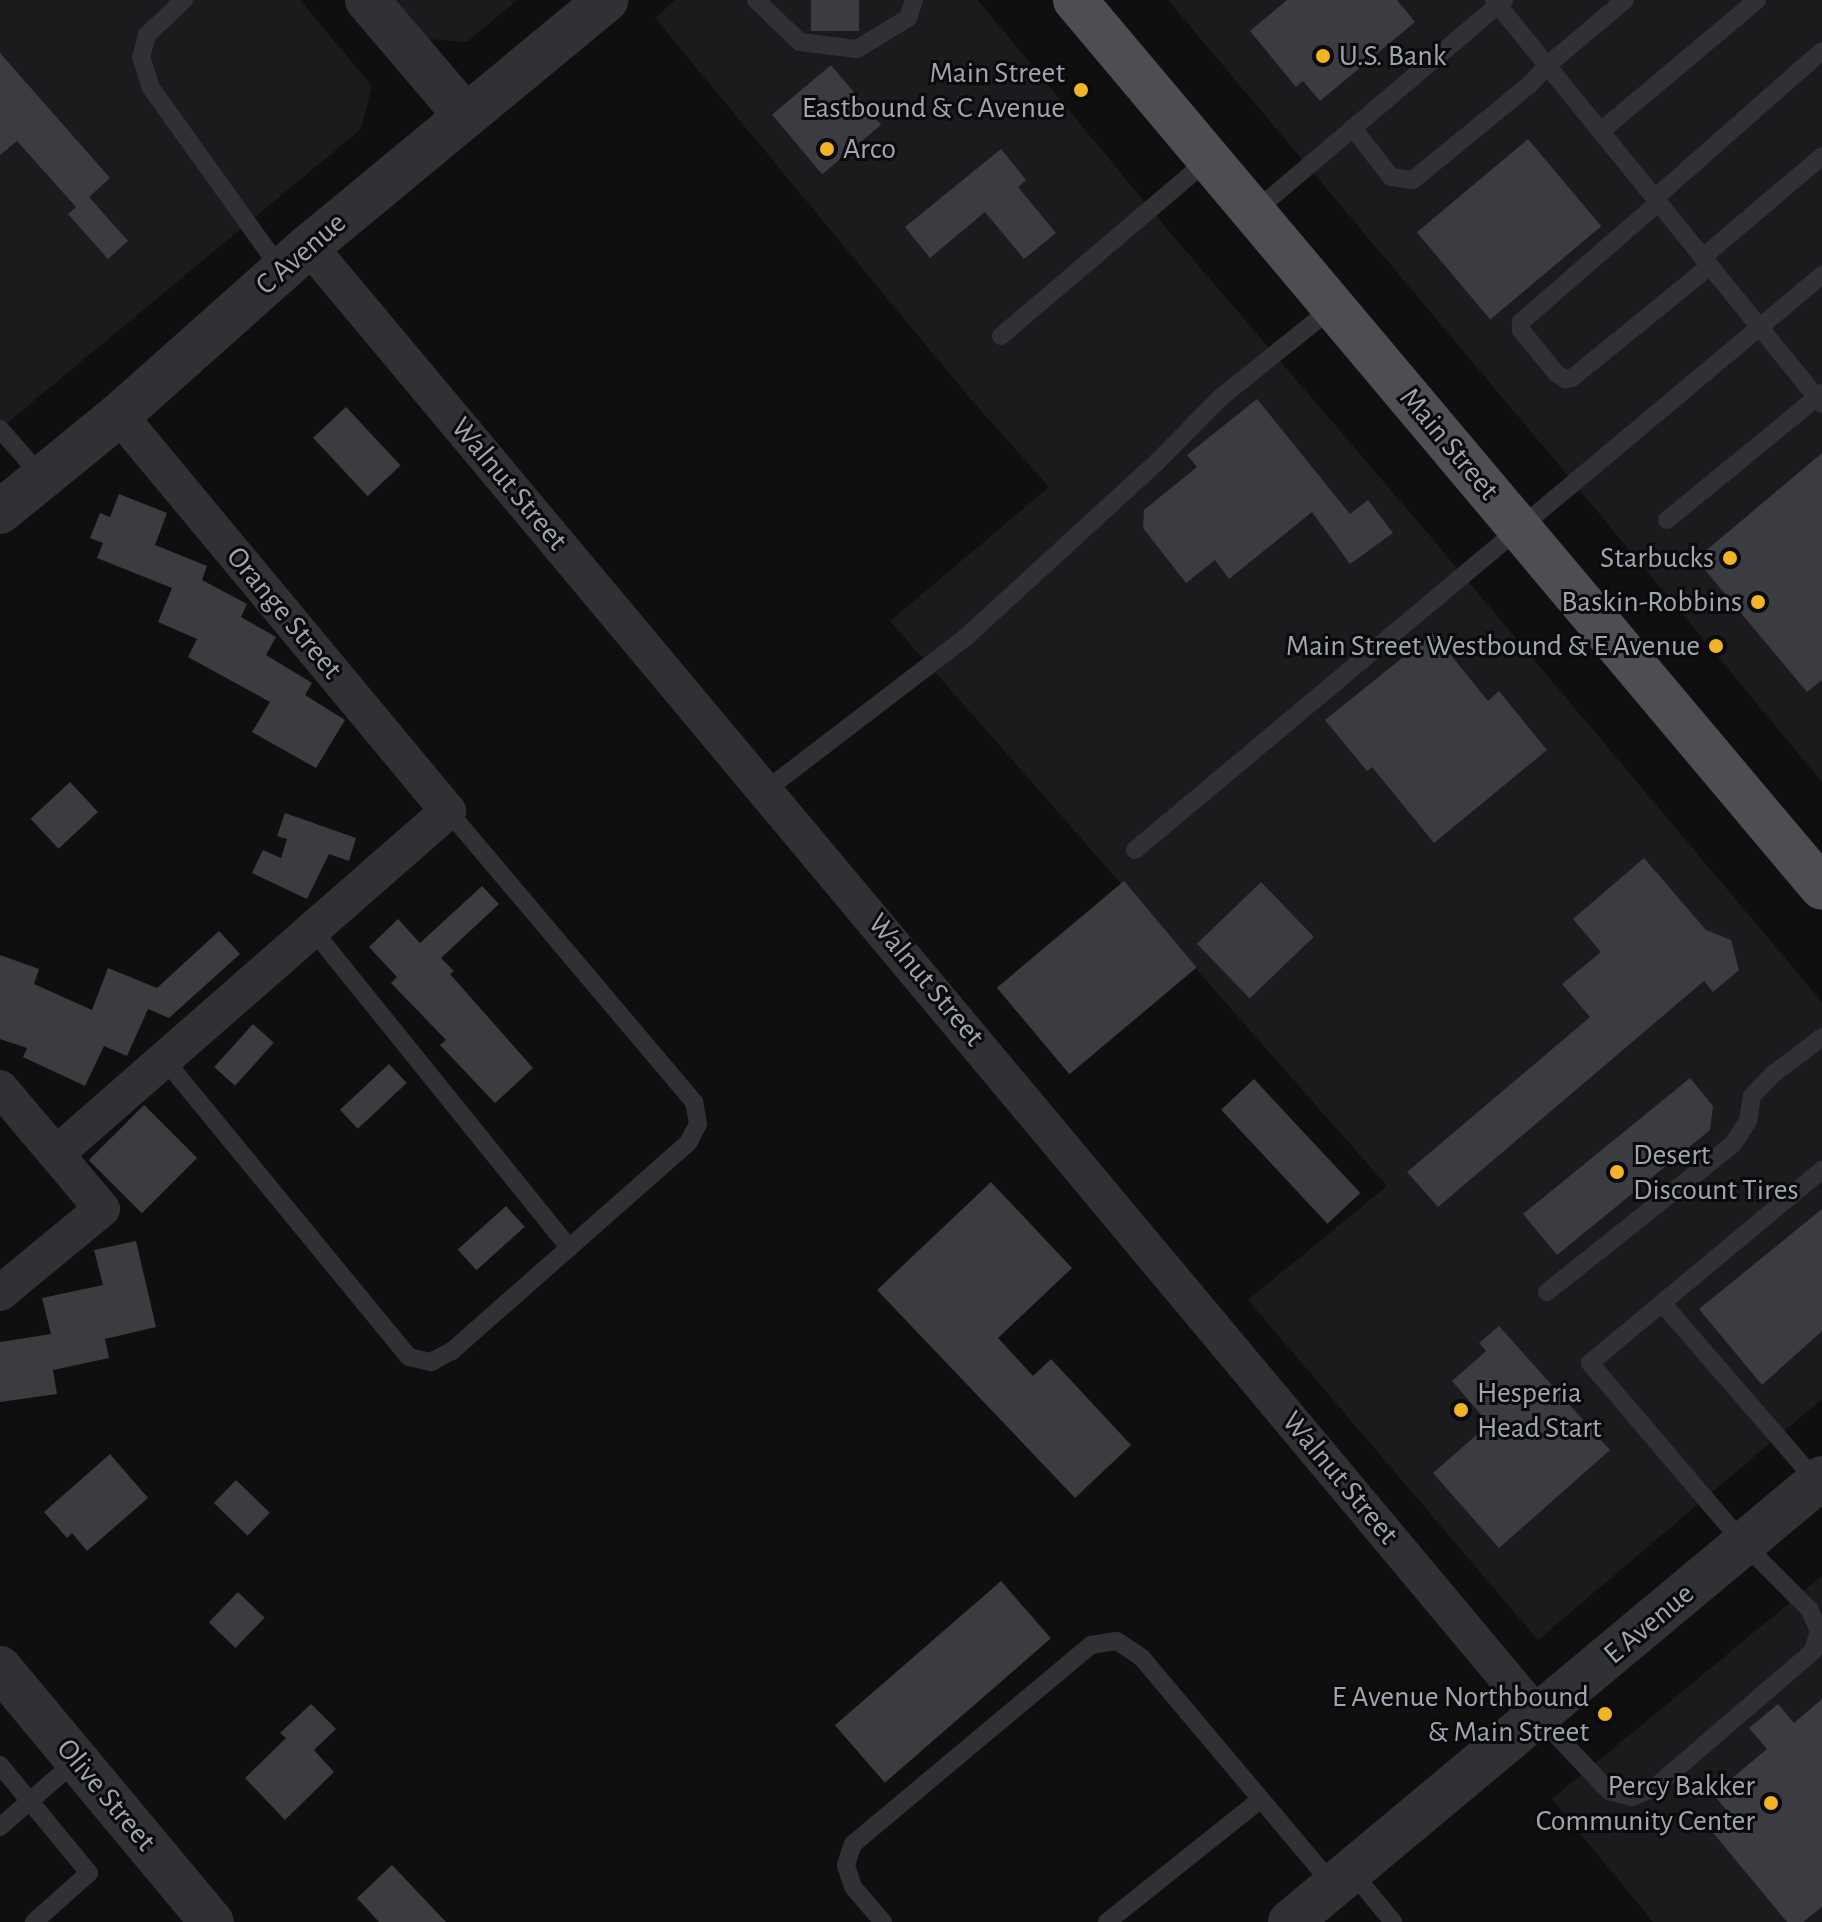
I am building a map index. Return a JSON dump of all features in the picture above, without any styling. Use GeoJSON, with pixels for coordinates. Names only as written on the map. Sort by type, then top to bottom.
{"type":"FeatureCollection","features":[{"type":"Feature","properties":{"kind":"main road","name":"Main Street"},"geometry":{"type":"LineString","coordinates":[[1075,0],[1822,888]]}},
{"type":"Feature","properties":{"kind":"street"},"geometry":{"type":"LineString","coordinates":[[367,0],[465,115]]}},
{"type":"Feature","properties":{"kind":"street","name":"C Avenue"},"geometry":{"type":"LineString","coordinates":[[0,512],[119,415],[295,258],[606,0]]}},
{"type":"Feature","properties":{"kind":"street","name":"Walnut Street"},"geometry":{"type":"LineString","coordinates":[[295,258],[766,790],[1539,1717]]}},
{"type":"Feature","properties":{"kind":"street","name":"Orange Street"},"geometry":{"type":"LineString","coordinates":[[119,415],[448,811]]}},
{"type":"Feature","properties":{"kind":"street"},"geometry":{"type":"LineString","coordinates":[[56,1154],[448,811]]}},
{"type":"Feature","properties":{"kind":"street"},"geometry":{"type":"LineString","coordinates":[[0,1088],[102,1209],[0,1293]]}},
{"type":"Feature","properties":{"kind":"street","name":"E Avenue"},"geometry":{"type":"LineString","coordinates":[[1290,1922],[1820,1480]]}},
{"type":"Feature","properties":{"kind":"street","name":"Olive Street"},"geometry":{"type":"LineString","coordinates":[[0,1668],[212,1922]]}},
{"type":"Feature","properties":{"kind":"lane"},"geometry":{"type":"LineString","coordinates":[[756,0],[800,42],[857,49],[908,18],[914,0]]}},
{"type":"Feature","properties":{"kind":"lane"},"geometry":{"type":"LineString","coordinates":[[1353,128],[1391,177],[1413,180],[1528,86],[1549,64],[1625,0]]}},
{"type":"Feature","properties":{"kind":"lane"},"geometry":{"type":"LineString","coordinates":[[1601,131],[1757,0]]}},
{"type":"Feature","properties":{"kind":"lane"},"geometry":{"type":"LineString","coordinates":[[1254,212],[1498,2],[1820,398],[1667,520]]}},
{"type":"Feature","properties":{"kind":"lane"},"geometry":{"type":"LineString","coordinates":[[174,3],[147,35],[141,57],[151,88],[295,258]]}},
{"type":"Feature","properties":{"kind":"lane"},"geometry":{"type":"LineString","coordinates":[[1822,51],[1526,315],[1521,330],[1556,373],[1565,379],[1572,378],[1707,262],[1822,156]]}},
{"type":"Feature","properties":{"kind":"lane"},"geometry":{"type":"LineString","coordinates":[[1001,336],[1209,159]]}},
{"type":"Feature","properties":{"kind":"lane"},"geometry":{"type":"LineString","coordinates":[[1135,850],[1822,275]]}},
{"type":"Feature","properties":{"kind":"lane"},"geometry":{"type":"LineString","coordinates":[[766,790],[966,637],[1156,463],[1220,398],[1333,307]]}},
{"type":"Feature","properties":{"kind":"lane"},"geometry":{"type":"LineString","coordinates":[[0,429],[43,478]]}},
{"type":"Feature","properties":{"kind":"lane"},"geometry":{"type":"LineString","coordinates":[[164,1059],[409,1357],[431,1362],[452,1351],[688,1143],[698,1124],[694,1102],[448,811]]}},
{"type":"Feature","properties":{"kind":"lane"},"geometry":{"type":"LineString","coordinates":[[312,929],[569,1248]]}},
{"type":"Feature","properties":{"kind":"lane"},"geometry":{"type":"LineString","coordinates":[[1547,1292],[1733,1144],[1748,1121],[1752,1096],[1772,1075],[1822,1037]]}},
{"type":"Feature","properties":{"kind":"lane"},"geometry":{"type":"LineString","coordinates":[[1539,1717],[1609,1791],[1632,1797],[1654,1788],[1813,1651],[1819,1631],[1809,1609],[1744,1544],[1590,1363],[1822,1170]]}},
{"type":"Feature","properties":{"kind":"lane"},"geometry":{"type":"LineString","coordinates":[[1662,1303],[1820,1480]]}},
{"type":"Feature","properties":{"kind":"lane"},"geometry":{"type":"LineString","coordinates":[[883,1922],[853,1887],[846,1865],[853,1844],[1091,1645],[1117,1641],[1142,1658],[1261,1799],[1343,1879],[1393,1922]]}},
{"type":"Feature","properties":{"kind":"lane"},"geometry":{"type":"LineString","coordinates":[[0,1827],[77,1760]]}},
{"type":"Feature","properties":{"kind":"lane"},"geometry":{"type":"LineString","coordinates":[[0,1765],[89,1873],[34,1922]]}},
{"type":"Feature","properties":{"kind":"lane"},"geometry":{"type":"LineString","coordinates":[[1107,1922],[1261,1799]]}},
{"type":"Feature","properties":{"kind":"shaded area"},"geometry":{"type":"Polygon","coordinates":[[[0,0],[300,0],[372,86],[361,129],[0,429],[0,0]]]}},
{"type":"Feature","properties":{"kind":"shaded area"},"geometry":{"type":"Polygon","coordinates":[[[396,0],[517,0],[467,42],[428,39],[396,0]]]}},
{"type":"Feature","properties":{"kind":"shaded area"},"geometry":{"type":"Polygon","coordinates":[[[675,0],[978,0],[1167,229],[1822,1002],[1822,1399],[1538,1640],[1248,1300],[1387,1186],[890,621],[1049,487],[968,396],[655,18],[675,0]]]}},
{"type":"Feature","properties":{"kind":"shaded area"},"geometry":{"type":"Polygon","coordinates":[[[1168,0],[1822,0],[1822,782],[1543,446],[1168,0]]]}},
{"type":"Feature","properties":{"kind":"shaded area"},"geometry":{"type":"Polygon","coordinates":[[[1822,1576],[1822,1922],[1653,1922],[1552,1799],[1822,1576]]]}},
{"type":"Feature","properties":{"kind":"building"},"geometry":{"type":"Polygon","coordinates":[[[811,0],[859,0],[859,31],[811,31],[811,0]]]}},
{"type":"Feature","properties":{"kind":"building","name":"U.S. Bank"},"geometry":{"type":"Polygon","coordinates":[[[1287,0],[1397,0],[1415,22],[1320,101],[1303,81],[1296,87],[1250,31],[1287,0]]]}},
{"type":"Feature","properties":{"kind":"building"},"geometry":{"type":"Polygon","coordinates":[[[0,53],[110,178],[89,197],[128,241],[108,259],[68,214],[76,207],[17,141],[0,155],[0,53]]]}},
{"type":"Feature","properties":{"kind":"building","name":"Arco"},"geometry":{"type":"Polygon","coordinates":[[[831,65],[881,125],[822,174],[772,114],[831,65]]]}},
{"type":"Feature","properties":{"kind":"building"},"geometry":{"type":"Polygon","coordinates":[[[1528,139],[1601,226],[1490,320],[1417,232],[1528,139]]]}},
{"type":"Feature","properties":{"kind":"building"},"geometry":{"type":"Polygon","coordinates":[[[1001,149],[1026,180],[1018,187],[1056,233],[1024,259],[985,212],[930,258],[905,227],[1001,149]]]}},
{"type":"Feature","properties":{"kind":"building"},"geometry":{"type":"Polygon","coordinates":[[[1257,399],[1350,514],[1368,500],[1393,533],[1350,564],[1312,512],[1229,579],[1215,560],[1186,583],[1143,528],[1144,510],[1197,467],[1187,455],[1257,399]]]}},
{"type":"Feature","properties":{"kind":"building"},"geometry":{"type":"Polygon","coordinates":[[[346,407],[401,466],[368,496],[313,438],[346,407]]]}},
{"type":"Feature","properties":{"kind":"building"},"geometry":{"type":"Polygon","coordinates":[[[1822,453],[1822,680],[1807,692],[1696,559],[1822,453]]]}},
{"type":"Feature","properties":{"kind":"building"},"geometry":{"type":"Polygon","coordinates":[[[119,494],[167,513],[155,545],[207,566],[202,580],[247,604],[241,617],[276,637],[266,655],[312,683],[305,695],[345,720],[316,768],[252,732],[270,702],[188,657],[197,639],[158,622],[172,588],[97,558],[103,543],[90,538],[100,513],[110,517],[119,494]]]}},
{"type":"Feature","properties":{"kind":"building"},"geometry":{"type":"Polygon","coordinates":[[[1433,633],[1488,701],[1499,691],[1547,750],[1434,843],[1372,767],[1367,771],[1325,720],[1433,633]]]}},
{"type":"Feature","properties":{"kind":"building"},"geometry":{"type":"Polygon","coordinates":[[[70,782],[98,812],[58,849],[31,819],[70,782]]]}},
{"type":"Feature","properties":{"kind":"building"},"geometry":{"type":"Polygon","coordinates":[[[285,813],[356,838],[349,861],[329,854],[307,899],[252,873],[263,850],[281,858],[287,839],[277,836],[285,813]]]}},
{"type":"Feature","properties":{"kind":"building"},"geometry":{"type":"Polygon","coordinates":[[[1644,858],[1706,930],[1731,940],[1739,970],[1713,992],[1704,981],[1438,1207],[1407,1172],[1590,1017],[1562,984],[1601,952],[1573,919],[1644,858]]]}},
{"type":"Feature","properties":{"kind":"building"},"geometry":{"type":"Polygon","coordinates":[[[1124,881],[1197,968],[1069,1074],[997,988],[1124,881]]]}},
{"type":"Feature","properties":{"kind":"building"},"geometry":{"type":"Polygon","coordinates":[[[1261,882],[1314,937],[1250,998],[1197,944],[1261,882]]]}},
{"type":"Feature","properties":{"kind":"building"},"geometry":{"type":"Polygon","coordinates":[[[482,886],[499,904],[441,958],[454,971],[450,974],[533,1068],[495,1103],[440,1045],[446,1040],[391,983],[397,977],[369,947],[398,919],[420,943],[482,886]]]}},
{"type":"Feature","properties":{"kind":"building"},"geometry":{"type":"Polygon","coordinates":[[[219,931],[240,954],[169,1018],[148,1009],[127,1056],[104,1046],[85,1086],[23,1057],[27,1048],[0,1039],[0,955],[39,969],[34,984],[92,1010],[108,968],[157,988],[219,931]]]}},
{"type":"Feature","properties":{"kind":"building"},"geometry":{"type":"Polygon","coordinates":[[[253,1024],[274,1043],[235,1086],[214,1067],[253,1024]]]}},
{"type":"Feature","properties":{"kind":"building"},"geometry":{"type":"Polygon","coordinates":[[[389,1064],[407,1083],[358,1129],[340,1110],[389,1064]]]}},
{"type":"Feature","properties":{"kind":"building","name":"Desert Discount Tires"},"geometry":{"type":"Polygon","coordinates":[[[1690,1078],[1713,1106],[1710,1130],[1557,1255],[1523,1214],[1690,1078]]]}},
{"type":"Feature","properties":{"kind":"building"},"geometry":{"type":"Polygon","coordinates":[[[1254,1079],[1360,1193],[1327,1224],[1221,1110],[1254,1079]]]}},
{"type":"Feature","properties":{"kind":"building"},"geometry":{"type":"Polygon","coordinates":[[[144,1105],[197,1158],[142,1213],[89,1160],[144,1105]]]}},
{"type":"Feature","properties":{"kind":"building"},"geometry":{"type":"Polygon","coordinates":[[[991,1182],[1072,1268],[998,1338],[1033,1376],[1051,1359],[1131,1445],[1075,1498],[877,1290],[991,1182]]]}},
{"type":"Feature","properties":{"kind":"building"},"geometry":{"type":"Polygon","coordinates":[[[506,1206],[525,1227],[476,1270],[458,1249],[506,1206]]]}},
{"type":"Feature","properties":{"kind":"building"},"geometry":{"type":"Polygon","coordinates":[[[1822,1209],[1822,1331],[1762,1385],[1699,1309],[1822,1209]]]}},
{"type":"Feature","properties":{"kind":"building"},"geometry":{"type":"Polygon","coordinates":[[[136,1241],[156,1327],[105,1339],[109,1358],[53,1370],[57,1394],[0,1402],[0,1342],[51,1334],[42,1298],[103,1285],[94,1250],[136,1241]]]}},
{"type":"Feature","properties":{"kind":"building"},"geometry":{"type":"Polygon","coordinates":[[[1499,1326],[1610,1450],[1499,1548],[1433,1473],[1489,1424],[1452,1381],[1486,1351],[1479,1343],[1499,1326]]]}},
{"type":"Feature","properties":{"kind":"building"},"geometry":{"type":"Polygon","coordinates":[[[110,1454],[148,1498],[87,1551],[72,1533],[67,1538],[44,1512],[110,1454]]]}},
{"type":"Feature","properties":{"kind":"building"},"geometry":{"type":"Polygon","coordinates":[[[236,1480],[270,1513],[248,1536],[214,1503],[236,1480]]]}},
{"type":"Feature","properties":{"kind":"building"},"geometry":{"type":"Polygon","coordinates":[[[1001,1581],[1051,1638],[885,1783],[835,1725],[1001,1581]]]}},
{"type":"Feature","properties":{"kind":"building"},"geometry":{"type":"Polygon","coordinates":[[[238,1592],[265,1618],[235,1648],[209,1622],[238,1592]]]}},
{"type":"Feature","properties":{"kind":"building","name":"Percy Bakker Community Center"},"geometry":{"type":"Polygon","coordinates":[[[1822,1699],[1822,1907],[1803,1922],[1787,1922],[1709,1828],[1728,1812],[1713,1794],[1767,1749],[1749,1728],[1778,1704],[1794,1723],[1822,1699]]]}},
{"type":"Feature","properties":{"kind":"building"},"geometry":{"type":"Polygon","coordinates":[[[311,1704],[336,1729],[314,1750],[334,1772],[285,1820],[245,1778],[286,1738],[280,1733],[311,1704]]]}},
{"type":"Feature","properties":{"kind":"building"},"geometry":{"type":"Polygon","coordinates":[[[392,1865],[446,1922],[379,1922],[357,1898],[392,1865]]]}},
{"type":"Feature","properties":{"kind":"place","name":"U.S. Bank"},"geometry":{"type":"Point","coordinates":[1323,56]}},
{"type":"Feature","properties":{"kind":"place","name":"Main Street Eastbound & C Avenue"},"geometry":{"type":"Point","coordinates":[1081,90]}},
{"type":"Feature","properties":{"kind":"place","name":"Arco"},"geometry":{"type":"Point","coordinates":[827,149]}},
{"type":"Feature","properties":{"kind":"place","name":"Starbucks"},"geometry":{"type":"Point","coordinates":[1730,558]}},
{"type":"Feature","properties":{"kind":"place","name":"Baskin-Robbins"},"geometry":{"type":"Point","coordinates":[1758,602]}},
{"type":"Feature","properties":{"kind":"place","name":"Main Street Westbound & E Avenue"},"geometry":{"type":"Point","coordinates":[1716,646]}},
{"type":"Feature","properties":{"kind":"place","name":"Desert Discount Tires"},"geometry":{"type":"Point","coordinates":[1617,1172]}},
{"type":"Feature","properties":{"kind":"place","name":"Hesperia Head Start"},"geometry":{"type":"Point","coordinates":[1461,1410]}},
{"type":"Feature","properties":{"kind":"place","name":"E Avenue Northbound & Main Street"},"geometry":{"type":"Point","coordinates":[1605,1714]}},
{"type":"Feature","properties":{"kind":"place","name":"Percy Bakker Community Center"},"geometry":{"type":"Point","coordinates":[1771,1803]}}]}
